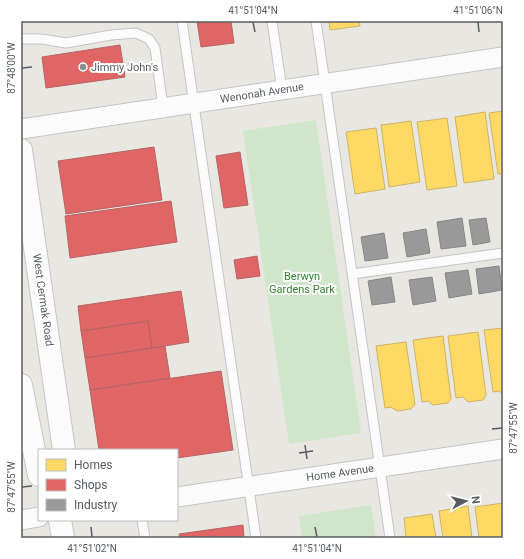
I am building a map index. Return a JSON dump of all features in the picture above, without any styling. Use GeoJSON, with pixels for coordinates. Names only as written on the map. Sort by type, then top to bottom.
{"type":"FeatureCollection","features":[{"type":"Feature","properties":{"kind":"main road","name":"West Cermak Road"},"geometry":{"type":"LineString","coordinates":[[21,150],[64,449]]}},
{"type":"Feature","properties":{"kind":"main road"},"geometry":{"type":"LineString","coordinates":[[21,385],[38,470]]}},
{"type":"Feature","properties":{"kind":"main road"},"geometry":{"type":"LineString","coordinates":[[60,521],[63,538]]}},
{"type":"Feature","properties":{"kind":"street","name":"Wenonah Avenue"},"geometry":{"type":"LineString","coordinates":[[21,129],[503,57]]}},
{"type":"Feature","properties":{"kind":"street","name":"Home Avenue"},"geometry":{"type":"LineString","coordinates":[[178,497],[503,449]]}},
{"type":"Feature","properties":{"kind":"street"},"geometry":{"type":"LineString","coordinates":[[21,520],[38,517]]}},
{"type":"Feature","properties":{"kind":"lane"},"geometry":{"type":"LineString","coordinates":[[182,21],[256,538]]}},
{"type":"Feature","properties":{"kind":"lane"},"geometry":{"type":"LineString","coordinates":[[272,21],[282,90]]}},
{"type":"Feature","properties":{"kind":"lane"},"geometry":{"type":"LineString","coordinates":[[316,21],[390,538]]}},
{"type":"Feature","properties":{"kind":"lane"},"geometry":{"type":"LineString","coordinates":[[21,39],[42,39],[66,43],[111,35],[136,33],[149,39],[155,48],[163,107]]}},
{"type":"Feature","properties":{"kind":"lane"},"geometry":{"type":"LineString","coordinates":[[352,274],[503,253]]}},
{"type":"Feature","properties":{"kind":"lane"},"geometry":{"type":"LineString","coordinates":[[142,521],[144,538]]}},
{"type":"Feature","properties":{"kind":"green space","name":"Berwyn Gardens Park"},"geometry":{"type":"Polygon","coordinates":[[[316,120],[361,433],[289,444],[243,131],[316,120]]]}},
{"type":"Feature","properties":{"kind":"green space"},"geometry":{"type":"Polygon","coordinates":[[[371,505],[376,538],[302,538],[299,516],[371,505]]]}},
{"type":"Feature","properties":{"kind":"building: Homes"},"geometry":{"type":"Polygon","coordinates":[[[329,21],[359,21],[360,26],[330,30],[329,21]]]}},
{"type":"Feature","properties":{"kind":"building: Homes"},"geometry":{"type":"Polygon","coordinates":[[[503,111],[503,174],[498,174],[489,113],[503,111]]]}},
{"type":"Feature","properties":{"kind":"building: Homes"},"geometry":{"type":"Polygon","coordinates":[[[485,112],[494,179],[464,183],[455,117],[485,112]]]}},
{"type":"Feature","properties":{"kind":"building: Homes"},"geometry":{"type":"Polygon","coordinates":[[[447,118],[457,186],[427,190],[417,122],[447,118]]]}},
{"type":"Feature","properties":{"kind":"building: Homes"},"geometry":{"type":"Polygon","coordinates":[[[411,121],[420,182],[389,187],[381,125],[411,121]]]}},
{"type":"Feature","properties":{"kind":"building: Homes"},"geometry":{"type":"Polygon","coordinates":[[[376,128],[385,189],[355,194],[346,132],[376,128]]]}},
{"type":"Feature","properties":{"kind":"building: Homes"},"geometry":{"type":"Polygon","coordinates":[[[503,328],[503,394],[499,391],[493,392],[484,330],[503,328]]]}},
{"type":"Feature","properties":{"kind":"building: Homes"},"geometry":{"type":"Polygon","coordinates":[[[478,332],[486,395],[483,400],[468,402],[463,397],[456,398],[448,336],[478,332]]]}},
{"type":"Feature","properties":{"kind":"building: Homes"},"geometry":{"type":"Polygon","coordinates":[[[443,336],[451,399],[448,403],[433,405],[428,401],[422,402],[413,340],[443,336]]]}},
{"type":"Feature","properties":{"kind":"building: Homes"},"geometry":{"type":"Polygon","coordinates":[[[406,342],[415,404],[411,409],[397,411],[391,407],[385,408],[376,346],[406,342]]]}},
{"type":"Feature","properties":{"kind":"building: Homes"},"geometry":{"type":"Polygon","coordinates":[[[503,503],[503,538],[479,538],[475,507],[503,503]]]}},
{"type":"Feature","properties":{"kind":"building: Homes"},"geometry":{"type":"Polygon","coordinates":[[[468,506],[472,538],[443,538],[439,511],[468,506]]]}},
{"type":"Feature","properties":{"kind":"building: Homes"},"geometry":{"type":"Polygon","coordinates":[[[432,514],[436,538],[406,538],[404,518],[432,514]]]}},
{"type":"Feature","properties":{"kind":"building: Shops"},"geometry":{"type":"Polygon","coordinates":[[[197,21],[231,21],[234,43],[201,47],[197,21]]]}},
{"type":"Feature","properties":{"kind":"building: Shops","name":"Jimmy John's"},"geometry":{"type":"Polygon","coordinates":[[[120,45],[125,77],[46,88],[42,57],[120,45]]]}},
{"type":"Feature","properties":{"kind":"building: Shops"},"geometry":{"type":"Polygon","coordinates":[[[154,147],[162,200],[66,214],[58,161],[154,147]]]}},
{"type":"Feature","properties":{"kind":"building: Shops"},"geometry":{"type":"Polygon","coordinates":[[[240,152],[248,205],[224,208],[216,156],[240,152]]]}},
{"type":"Feature","properties":{"kind":"building: Shops"},"geometry":{"type":"Polygon","coordinates":[[[171,201],[177,242],[70,258],[65,216],[171,201]]]}},
{"type":"Feature","properties":{"kind":"building: Shops"},"geometry":{"type":"Polygon","coordinates":[[[257,256],[260,276],[237,279],[234,260],[257,256]]]}},
{"type":"Feature","properties":{"kind":"building: Shops"},"geometry":{"type":"Polygon","coordinates":[[[181,291],[189,342],[152,348],[148,321],[81,331],[78,306],[181,291]]]}},
{"type":"Feature","properties":{"kind":"building: Shops"},"geometry":{"type":"Polygon","coordinates":[[[148,321],[152,348],[85,358],[81,331],[148,321]]]}},
{"type":"Feature","properties":{"kind":"building: Shops"},"geometry":{"type":"Polygon","coordinates":[[[165,346],[170,378],[90,390],[85,358],[165,346]]]}},
{"type":"Feature","properties":{"kind":"building: Shops"},"geometry":{"type":"Polygon","coordinates":[[[221,371],[233,450],[178,458],[178,449],[99,449],[90,390],[221,371]]]}},
{"type":"Feature","properties":{"kind":"building: Shops"},"geometry":{"type":"Polygon","coordinates":[[[243,525],[244,538],[180,538],[179,534],[243,525]]]}},
{"type":"Feature","properties":{"kind":"building: Industry"},"geometry":{"type":"Polygon","coordinates":[[[462,218],[466,246],[441,249],[437,222],[462,218]]]}},
{"type":"Feature","properties":{"kind":"building: Industry"},"geometry":{"type":"Polygon","coordinates":[[[486,218],[490,242],[473,245],[469,220],[486,218]]]}},
{"type":"Feature","properties":{"kind":"building: Industry"},"geometry":{"type":"Polygon","coordinates":[[[426,229],[430,253],[407,257],[403,233],[426,229]]]}},
{"type":"Feature","properties":{"kind":"building: Industry"},"geometry":{"type":"Polygon","coordinates":[[[384,233],[388,258],[365,261],[361,237],[384,233]]]}},
{"type":"Feature","properties":{"kind":"building: Industry"},"geometry":{"type":"Polygon","coordinates":[[[499,266],[502,290],[479,294],[476,269],[499,266]]]}},
{"type":"Feature","properties":{"kind":"building: Industry"},"geometry":{"type":"Polygon","coordinates":[[[468,270],[472,294],[449,298],[445,273],[468,270]]]}},
{"type":"Feature","properties":{"kind":"building: Industry"},"geometry":{"type":"Polygon","coordinates":[[[391,277],[395,302],[372,305],[368,281],[391,277]]]}},
{"type":"Feature","properties":{"kind":"building: Industry"},"geometry":{"type":"Polygon","coordinates":[[[432,277],[436,301],[413,305],[409,280],[432,277]]]}},
{"type":"Feature","properties":{"kind":"place","name":"Jimmy John's"},"geometry":{"type":"Point","coordinates":[83,67]}}]}
